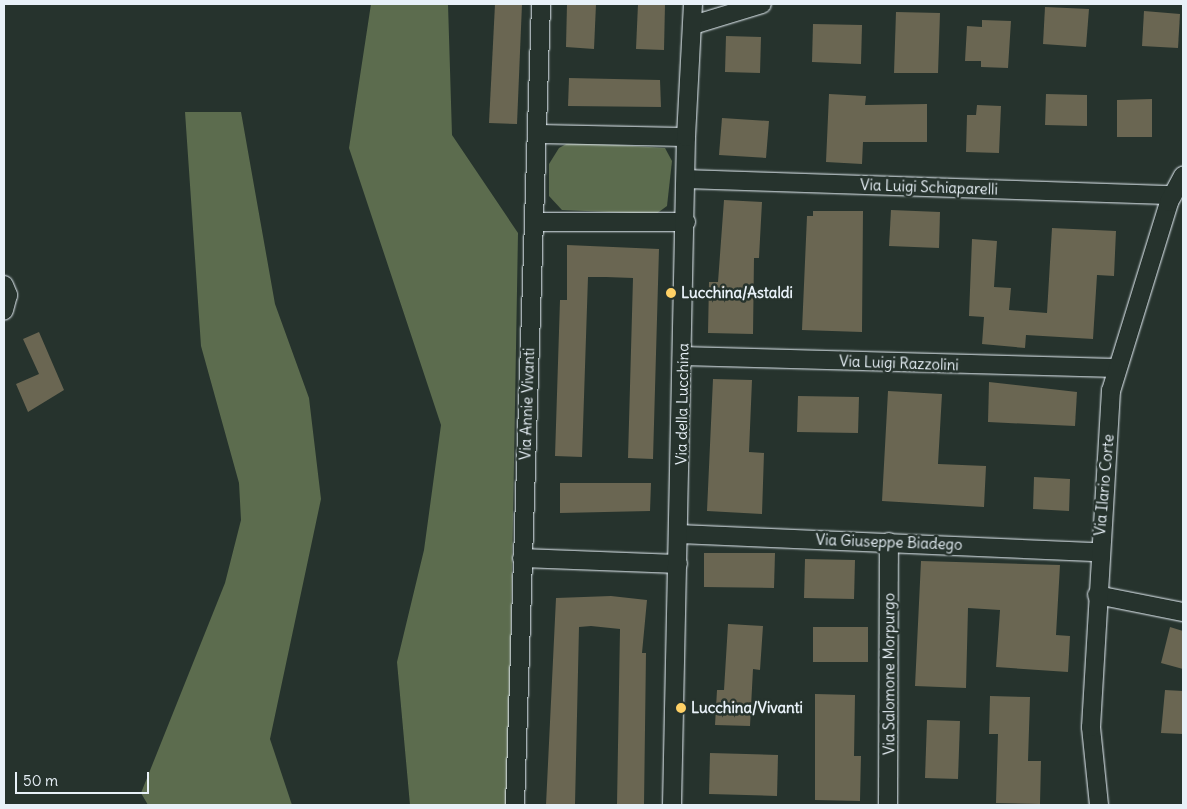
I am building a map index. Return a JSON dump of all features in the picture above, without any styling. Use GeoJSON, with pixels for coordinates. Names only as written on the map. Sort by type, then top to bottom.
{"type":"FeatureCollection","features":[{"type":"Feature","properties":{"kind":"street","name":"Via Annie Vivanti"},"geometry":{"type":"LineString","coordinates":[[515,805],[535,222],[540,4]]}},
{"type":"Feature","properties":{"kind":"street","name":"Via della Lucchina"},"geometry":{"type":"LineString","coordinates":[[672,805],[686,222],[686,136],[694,4]]}},
{"type":"Feature","properties":{"kind":"street"},"geometry":{"type":"LineString","coordinates":[[693,25],[762,4]]}},
{"type":"Feature","properties":{"kind":"street"},"geometry":{"type":"LineString","coordinates":[[537,134],[686,136]]}},
{"type":"Feature","properties":{"kind":"street","name":"Via Ilario Corte"},"geometry":{"type":"LineString","coordinates":[[1099,805],[1092,737],[1097,595],[1099,552],[1116,368],[1173,195],[1183,176]]}},
{"type":"Feature","properties":{"kind":"street","name":"Via Luigi Schiaparelli"},"geometry":{"type":"LineString","coordinates":[[686,179],[1173,195]]}},
{"type":"Feature","properties":{"kind":"street"},"geometry":{"type":"LineString","coordinates":[[535,222],[686,222]]}},
{"type":"Feature","properties":{"kind":"street"},"geometry":{"type":"LineString","coordinates":[[4,285],[8,294],[4,310]]}},
{"type":"Feature","properties":{"kind":"street","name":"Via Luigi Razzolini"},"geometry":{"type":"LineString","coordinates":[[682,356],[1116,368]]}},
{"type":"Feature","properties":{"kind":"street","name":"Via Giuseppe Biadego"},"geometry":{"type":"LineString","coordinates":[[679,534],[1099,552]]}},
{"type":"Feature","properties":{"kind":"street","name":"Via Salomone Morpurgo"},"geometry":{"type":"LineString","coordinates":[[888,805],[889,542]]}},
{"type":"Feature","properties":{"kind":"street"},"geometry":{"type":"LineString","coordinates":[[522,558],[678,564]]}},
{"type":"Feature","properties":{"kind":"street"},"geometry":{"type":"LineString","coordinates":[[1097,595],[1183,612]]}},
{"type":"Feature","properties":{"kind":"green space"},"geometry":{"type":"Polygon","coordinates":[[[371,4],[448,4],[452,135],[518,233],[508,805],[410,805],[397,662],[424,550],[441,425],[349,148],[371,4]]]}},
{"type":"Feature","properties":{"kind":"green space"},"geometry":{"type":"Polygon","coordinates":[[[185,112],[241,112],[275,304],[309,398],[321,499],[270,739],[292,805],[148,805],[141,793],[225,583],[241,520],[239,483],[201,346],[185,112]]]}},
{"type":"Feature","properties":{"kind":"green space"},"geometry":{"type":"Polygon","coordinates":[[[570,142],[665,148],[672,161],[667,206],[656,214],[562,210],[549,196],[549,164],[559,148],[570,142]]]}},
{"type":"Feature","properties":{"kind":"building"},"geometry":{"type":"Polygon","coordinates":[[[495,4],[522,4],[517,124],[489,123],[495,4]]]}},
{"type":"Feature","properties":{"kind":"building"},"geometry":{"type":"Polygon","coordinates":[[[567,4],[596,4],[594,49],[566,47],[567,4]]]}},
{"type":"Feature","properties":{"kind":"building"},"geometry":{"type":"Polygon","coordinates":[[[638,4],[665,4],[664,50],[636,49],[638,4]]]}},
{"type":"Feature","properties":{"kind":"building"},"geometry":{"type":"Polygon","coordinates":[[[1045,7],[1089,9],[1086,47],[1043,44],[1045,7]]]}},
{"type":"Feature","properties":{"kind":"building"},"geometry":{"type":"Polygon","coordinates":[[[1144,11],[1180,14],[1178,48],[1142,46],[1144,11]]]}},
{"type":"Feature","properties":{"kind":"building"},"geometry":{"type":"Polygon","coordinates":[[[896,12],[940,13],[938,73],[894,73],[896,12]]]}},
{"type":"Feature","properties":{"kind":"building"},"geometry":{"type":"Polygon","coordinates":[[[982,20],[1011,21],[1008,68],[981,67],[981,61],[965,61],[967,26],[982,27],[982,20]]]}},
{"type":"Feature","properties":{"kind":"building"},"geometry":{"type":"Polygon","coordinates":[[[813,24],[862,25],[861,64],[812,62],[813,24]]]}},
{"type":"Feature","properties":{"kind":"building"},"geometry":{"type":"Polygon","coordinates":[[[726,36],[761,37],[760,73],[725,72],[726,36]]]}},
{"type":"Feature","properties":{"kind":"building"},"geometry":{"type":"Polygon","coordinates":[[[569,78],[660,80],[661,107],[568,106],[569,78]]]}},
{"type":"Feature","properties":{"kind":"building"},"geometry":{"type":"Polygon","coordinates":[[[829,94],[866,96],[865,105],[927,104],[927,142],[863,142],[862,164],[826,162],[829,94]]]}},
{"type":"Feature","properties":{"kind":"building"},"geometry":{"type":"Polygon","coordinates":[[[1046,94],[1087,95],[1087,126],[1045,125],[1046,94]]]}},
{"type":"Feature","properties":{"kind":"building"},"geometry":{"type":"Polygon","coordinates":[[[1152,99],[1152,137],[1117,137],[1117,100],[1152,99]]]}},
{"type":"Feature","properties":{"kind":"building"},"geometry":{"type":"Polygon","coordinates":[[[977,105],[1001,106],[999,153],[966,152],[967,115],[976,115],[977,105]]]}},
{"type":"Feature","properties":{"kind":"building"},"geometry":{"type":"Polygon","coordinates":[[[722,118],[769,121],[766,158],[719,155],[722,118]]]}},
{"type":"Feature","properties":{"kind":"building"},"geometry":{"type":"Polygon","coordinates":[[[724,200],[762,202],[759,258],[754,258],[753,334],[708,333],[709,282],[718,282],[724,200]]]}},
{"type":"Feature","properties":{"kind":"building"},"geometry":{"type":"Polygon","coordinates":[[[891,210],[940,212],[939,248],[889,246],[891,210]]]}},
{"type":"Feature","properties":{"kind":"building"},"geometry":{"type":"Polygon","coordinates":[[[813,211],[863,211],[862,332],[802,330],[807,216],[813,216],[813,211]]]}},
{"type":"Feature","properties":{"kind":"building"},"geometry":{"type":"Polygon","coordinates":[[[1052,228],[1116,231],[1114,276],[1097,275],[1093,339],[1026,335],[1025,348],[982,344],[984,317],[969,316],[972,239],[997,241],[994,287],[1011,288],[1009,310],[1047,313],[1052,228]]]}},
{"type":"Feature","properties":{"kind":"building"},"geometry":{"type":"Polygon","coordinates":[[[567,245],[659,249],[653,459],[628,458],[633,278],[606,277],[588,277],[582,457],[555,456],[560,300],[567,300],[567,245]]]}},
{"type":"Feature","properties":{"kind":"building"},"geometry":{"type":"Polygon","coordinates":[[[39,332],[64,390],[28,412],[16,384],[39,374],[23,339],[39,332]]]}},
{"type":"Feature","properties":{"kind":"building"},"geometry":{"type":"Polygon","coordinates":[[[713,379],[752,380],[749,452],[764,453],[762,514],[707,511],[713,379]]]}},
{"type":"Feature","properties":{"kind":"building"},"geometry":{"type":"Polygon","coordinates":[[[989,382],[1077,392],[1075,426],[988,422],[989,382]]]}},
{"type":"Feature","properties":{"kind":"building"},"geometry":{"type":"Polygon","coordinates":[[[888,391],[942,394],[938,464],[986,466],[984,507],[882,501],[888,391]]]}},
{"type":"Feature","properties":{"kind":"building"},"geometry":{"type":"Polygon","coordinates":[[[798,396],[859,397],[858,433],[797,432],[798,396]]]}},
{"type":"Feature","properties":{"kind":"building"},"geometry":{"type":"Polygon","coordinates":[[[1034,477],[1070,479],[1069,511],[1033,509],[1034,477]]]}},
{"type":"Feature","properties":{"kind":"building"},"geometry":{"type":"Polygon","coordinates":[[[560,483],[651,483],[650,511],[560,513],[560,483]]]}},
{"type":"Feature","properties":{"kind":"building"},"geometry":{"type":"Polygon","coordinates":[[[704,553],[775,553],[774,588],[704,587],[704,553]]]}},
{"type":"Feature","properties":{"kind":"building"},"geometry":{"type":"Polygon","coordinates":[[[805,559],[855,560],[854,599],[804,598],[805,559]]]}},
{"type":"Feature","properties":{"kind":"building"},"geometry":{"type":"Polygon","coordinates":[[[921,561],[1060,565],[1056,635],[1070,636],[1068,672],[996,667],[1000,610],[968,608],[966,688],[915,686],[921,561]]]}},
{"type":"Feature","properties":{"kind":"building"},"geometry":{"type":"Polygon","coordinates":[[[611,596],[647,600],[642,653],[646,653],[644,805],[617,805],[620,629],[591,626],[579,627],[575,805],[546,805],[556,598],[611,596]]]}},
{"type":"Feature","properties":{"kind":"building"},"geometry":{"type":"Polygon","coordinates":[[[728,624],[763,626],[760,670],[753,669],[750,726],[715,725],[717,690],[724,690],[728,624]]]}},
{"type":"Feature","properties":{"kind":"building"},"geometry":{"type":"Polygon","coordinates":[[[813,627],[868,627],[868,662],[813,662],[813,627]]]}},
{"type":"Feature","properties":{"kind":"building"},"geometry":{"type":"Polygon","coordinates":[[[1170,627],[1183,631],[1183,669],[1161,663],[1170,627]]]}},
{"type":"Feature","properties":{"kind":"building"},"geometry":{"type":"Polygon","coordinates":[[[1165,690],[1183,691],[1183,734],[1161,733],[1165,690]]]}},
{"type":"Feature","properties":{"kind":"building"},"geometry":{"type":"Polygon","coordinates":[[[815,694],[855,695],[854,756],[861,756],[860,801],[815,800],[815,694]]]}},
{"type":"Feature","properties":{"kind":"building"},"geometry":{"type":"Polygon","coordinates":[[[990,696],[1030,697],[1028,761],[1041,761],[1040,804],[996,803],[998,734],[989,734],[990,696]]]}},
{"type":"Feature","properties":{"kind":"building"},"geometry":{"type":"Polygon","coordinates":[[[927,720],[960,721],[958,779],[925,778],[927,720]]]}},
{"type":"Feature","properties":{"kind":"building"},"geometry":{"type":"Polygon","coordinates":[[[710,753],[778,755],[777,796],[709,794],[710,753]]]}},
{"type":"Feature","properties":{"kind":"place","name":"Lucchina/Astaldi"},"geometry":{"type":"Point","coordinates":[671,293]}},
{"type":"Feature","properties":{"kind":"place","name":"Lucchina/Vivanti"},"geometry":{"type":"Point","coordinates":[681,708]}}]}
